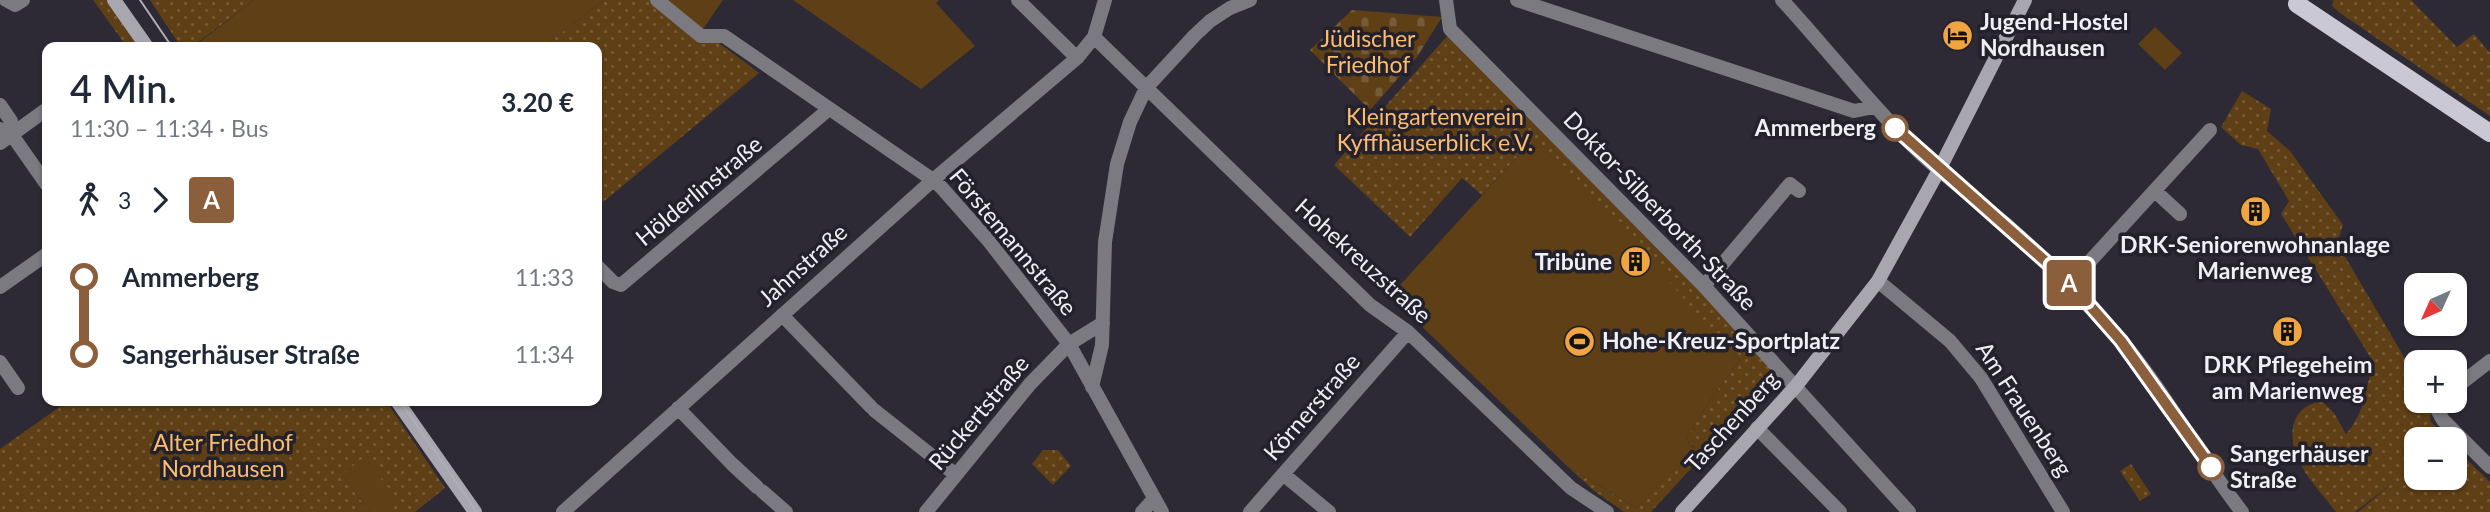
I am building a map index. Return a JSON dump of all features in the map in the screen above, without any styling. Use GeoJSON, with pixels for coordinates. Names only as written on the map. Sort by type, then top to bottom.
{"type":"FeatureCollection","features":[{"type":"Feature","properties":{"kind":"main road"},"geometry":{"type":"LineString","coordinates":[[114,0],[143,42]]}},
{"type":"Feature","properties":{"kind":"main road"},"geometry":{"type":"LineString","coordinates":[[2298,1],[2490,133]]}},
{"type":"Feature","properties":{"kind":"main road","name":"Taschenberg"},"geometry":{"type":"LineString","coordinates":[[1682,512],[1796,386],[1878,281],[1939,170],[2020,2]]}},
{"type":"Feature","properties":{"kind":"main road"},"geometry":{"type":"LineString","coordinates":[[400,406],[474,512]]}},
{"type":"Feature","properties":{"kind":"street"},"geometry":{"type":"LineString","coordinates":[[0,5],[6,0],[15,5],[23,0]]}},
{"type":"Feature","properties":{"kind":"street","name":"Förstemannstraße"},"geometry":{"type":"LineString","coordinates":[[657,0],[701,36],[724,36],[933,180],[988,240],[1069,344],[1158,506]]}},
{"type":"Feature","properties":{"kind":"street"},"geometry":{"type":"LineString","coordinates":[[1018,0],[1077,58]]}},
{"type":"Feature","properties":{"kind":"street"},"geometry":{"type":"LineString","coordinates":[[1094,37],[1105,0]]}},
{"type":"Feature","properties":{"kind":"street"},"geometry":{"type":"LineString","coordinates":[[1092,387],[1102,345],[1105,242],[1117,164],[1130,121],[1146,88],[1210,21],[1230,8],[1250,0]]}},
{"type":"Feature","properties":{"kind":"street","name":"Doktor-Silberborth-Straße"},"geometry":{"type":"LineString","coordinates":[[1446,0],[1450,29],[1704,286],[1909,512]]}},
{"type":"Feature","properties":{"kind":"street"},"geometry":{"type":"LineString","coordinates":[[1517,0],[1854,111],[1874,107]]}},
{"type":"Feature","properties":{"kind":"street"},"geometry":{"type":"LineString","coordinates":[[1782,0],[1825,46],[1874,107],[1939,170],[2009,227],[2070,283],[2121,341],[2153,383],[2242,512]]}},
{"type":"Feature","properties":{"kind":"street","name":"Jahnstraße"},"geometry":{"type":"LineString","coordinates":[[563,512],[933,180],[1077,58],[1094,37]]}},
{"type":"Feature","properties":{"kind":"street","name":"Hohekreuzstraße"},"geometry":{"type":"LineString","coordinates":[[1094,37],[1370,305],[1408,332],[1571,488],[1607,512]]}},
{"type":"Feature","properties":{"kind":"street"},"geometry":{"type":"LineString","coordinates":[[0,106],[11,121],[4,136]]}},
{"type":"Feature","properties":{"kind":"street","name":"Hölderlinstraße"},"geometry":{"type":"LineString","coordinates":[[602,272],[613,282],[621,285],[829,109]]}},
{"type":"Feature","properties":{"kind":"street"},"geometry":{"type":"LineString","coordinates":[[4,136],[42,112]]}},
{"type":"Feature","properties":{"kind":"street"},"geometry":{"type":"LineString","coordinates":[[2070,283],[2210,130]]}},
{"type":"Feature","properties":{"kind":"street"},"geometry":{"type":"LineString","coordinates":[[4,136],[42,179]]}},
{"type":"Feature","properties":{"kind":"street"},"geometry":{"type":"LineString","coordinates":[[1704,286],[1790,184],[1798,191]]}},
{"type":"Feature","properties":{"kind":"street"},"geometry":{"type":"LineString","coordinates":[[2155,191],[2180,214]]}},
{"type":"Feature","properties":{"kind":"street"},"geometry":{"type":"LineString","coordinates":[[0,287],[42,258]]}},
{"type":"Feature","properties":{"kind":"street","name":"Am Frauenberg"},"geometry":{"type":"LineString","coordinates":[[1878,281],[1950,341],[1981,377],[2063,512]]}},
{"type":"Feature","properties":{"kind":"street"},"geometry":{"type":"LineString","coordinates":[[782,314],[872,409],[957,475]]}},
{"type":"Feature","properties":{"kind":"street","name":"Rückertstraße"},"geometry":{"type":"LineString","coordinates":[[926,512],[1030,384],[1069,344],[1102,323]]}},
{"type":"Feature","properties":{"kind":"street","name":"Körnerstraße"},"geometry":{"type":"LineString","coordinates":[[1250,512],[1408,332]]}},
{"type":"Feature","properties":{"kind":"street"},"geometry":{"type":"LineString","coordinates":[[0,362],[18,388]]}},
{"type":"Feature","properties":{"kind":"street"},"geometry":{"type":"LineString","coordinates":[[2467,379],[2490,362]]}},
{"type":"Feature","properties":{"kind":"street"},"geometry":{"type":"LineString","coordinates":[[678,408],[732,464],[786,512]]}},
{"type":"Feature","properties":{"kind":"street"},"geometry":{"type":"LineString","coordinates":[[2441,413],[2443,420],[2490,467]]}},
{"type":"Feature","properties":{"kind":"street"},"geometry":{"type":"LineString","coordinates":[[1758,428],[1840,512]]}},
{"type":"Feature","properties":{"kind":"street"},"geometry":{"type":"LineString","coordinates":[[1283,474],[1329,512]]}},
{"type":"Feature","properties":{"kind":"street"},"geometry":{"type":"LineString","coordinates":[[1142,512],[1158,506]]}},
{"type":"Feature","properties":{"kind":"green space"},"geometry":{"type":"Polygon","coordinates":[[[93,0],[107,0],[136,42],[123,42],[93,0]]]}},
{"type":"Feature","properties":{"kind":"green space"},"geometry":{"type":"Polygon","coordinates":[[[150,0],[254,0],[199,42],[178,42],[150,0]]]}},
{"type":"Feature","properties":{"kind":"green space"},"geometry":{"type":"Polygon","coordinates":[[[254,0],[604,0],[549,42],[200,42],[254,0]]]}},
{"type":"Feature","properties":{"kind":"green space"},"geometry":{"type":"Polygon","coordinates":[[[604,0],[662,0],[759,73],[602,203],[602,42],[549,42],[604,0]]]}},
{"type":"Feature","properties":{"kind":"green space"},"geometry":{"type":"Polygon","coordinates":[[[662,0],[723,0],[701,32],[662,0]]]}},
{"type":"Feature","properties":{"kind":"green space"},"geometry":{"type":"Polygon","coordinates":[[[793,0],[939,0],[936,3],[975,46],[921,89],[793,0]]]}},
{"type":"Feature","properties":{"kind":"green space"},"geometry":{"type":"Polygon","coordinates":[[[2333,0],[2411,0],[2457,47],[2474,34],[2490,53],[2490,116],[2340,13],[2332,6],[2333,0]]]}},
{"type":"Feature","properties":{"kind":"green space","name":"Jüdischer Friedhof"},"geometry":{"type":"Polygon","coordinates":[[[1352,10],[1442,17],[1417,57],[1370,110],[1310,50],[1352,10]]]}},
{"type":"Feature","properties":{"kind":"green space"},"geometry":{"type":"Polygon","coordinates":[[[2155,27],[2182,53],[2165,70],[2138,44],[2155,27]]]}},
{"type":"Feature","properties":{"kind":"green space","name":"Kleingartenverein Kyffhäuserblick e.V."},"geometry":{"type":"Polygon","coordinates":[[[1448,35],[1701,290],[1777,375],[1651,512],[1624,512],[1593,490],[1567,466],[1636,508],[1695,448],[1686,439],[1710,400],[1740,360],[1621,232],[1530,143],[1482,195],[1462,178],[1410,237],[1334,165],[1448,35]]]}},
{"type":"Feature","properties":{"kind":"green space"},"geometry":{"type":"Polygon","coordinates":[[[2242,91],[2271,109],[2267,131],[2290,151],[2343,225],[2337,243],[2404,357],[2404,413],[2431,413],[2430,421],[2436,427],[2404,427],[2404,472],[2397,479],[2404,472],[2404,490],[2467,490],[2467,460],[2490,482],[2490,512],[2358,512],[2395,481],[2355,512],[2336,512],[2302,467],[2294,446],[2293,426],[2296,417],[2310,404],[2322,401],[2334,413],[2346,434],[2361,409],[2372,360],[2281,214],[2289,201],[2258,149],[2241,145],[2221,127],[2242,91]]]}},
{"type":"Feature","properties":{"kind":"green space","name":"Hohe-Kreuz-Sportplatz"},"geometry":{"type":"Polygon","coordinates":[[[1530,143],[1632,242],[1740,360],[1710,400],[1686,439],[1695,449],[1636,508],[1567,466],[1390,296],[1530,143]]]}},
{"type":"Feature","properties":{"kind":"green space","name":"Alter Friedhof Nordhausen"},"geometry":{"type":"Polygon","coordinates":[[[61,406],[389,406],[445,488],[415,512],[380,512],[396,499],[342,475],[370,512],[0,512],[0,449],[61,406]]]}},
{"type":"Feature","properties":{"kind":"green space"},"geometry":{"type":"Polygon","coordinates":[[[1043,450],[1058,450],[1071,466],[1053,485],[1032,464],[1043,450]]]}},
{"type":"Feature","properties":{"kind":"green space"},"geometry":{"type":"Polygon","coordinates":[[[364,457],[397,499],[380,512],[370,512],[342,475],[364,457]]]}},
{"type":"Feature","properties":{"kind":"green space"},"geometry":{"type":"Polygon","coordinates":[[[2131,464],[2151,494],[2140,501],[2120,471],[2131,464]]]}},
{"type":"Feature","properties":{"kind":"tram line"},"geometry":{"type":"LineString","coordinates":[[140,0],[169,42]]}},
{"type":"Feature","properties":{"kind":"tram line"},"geometry":{"type":"LineString","coordinates":[[403,406],[477,512]]}},
{"type":"Feature","properties":{"kind":"bus line","name":"A"},"geometry":{"type":"LineString","coordinates":[[1895,128],[1939,170],[2009,227],[2070,283],[2121,341],[2211,467]]}},
{"type":"Feature","properties":{"kind":"place","name":"Jugend-Hostel Nordhausen"},"geometry":{"type":"Point","coordinates":[1957,35]}},
{"type":"Feature","properties":{"kind":"place","name":"Ammerberg"},"geometry":{"type":"Point","coordinates":[1895,128]}},
{"type":"Feature","properties":{"kind":"place","name":"DRK-Seniorenwohnanlage Marienweg"},"geometry":{"type":"Point","coordinates":[2255,211]}},
{"type":"Feature","properties":{"kind":"place","name":"Tribüne"},"geometry":{"type":"Point","coordinates":[1635,262]}},
{"type":"Feature","properties":{"kind":"place","name":"DRK Pflegeheim am Marienweg"},"geometry":{"type":"Point","coordinates":[2288,331]}},
{"type":"Feature","properties":{"kind":"place","name":"Hohe-Kreuz-Sportplatz"},"geometry":{"type":"Point","coordinates":[1579,341]}},
{"type":"Feature","properties":{"kind":"place","name":"Sangerhäuser Straße"},"geometry":{"type":"Point","coordinates":[2211,467]}}]}
